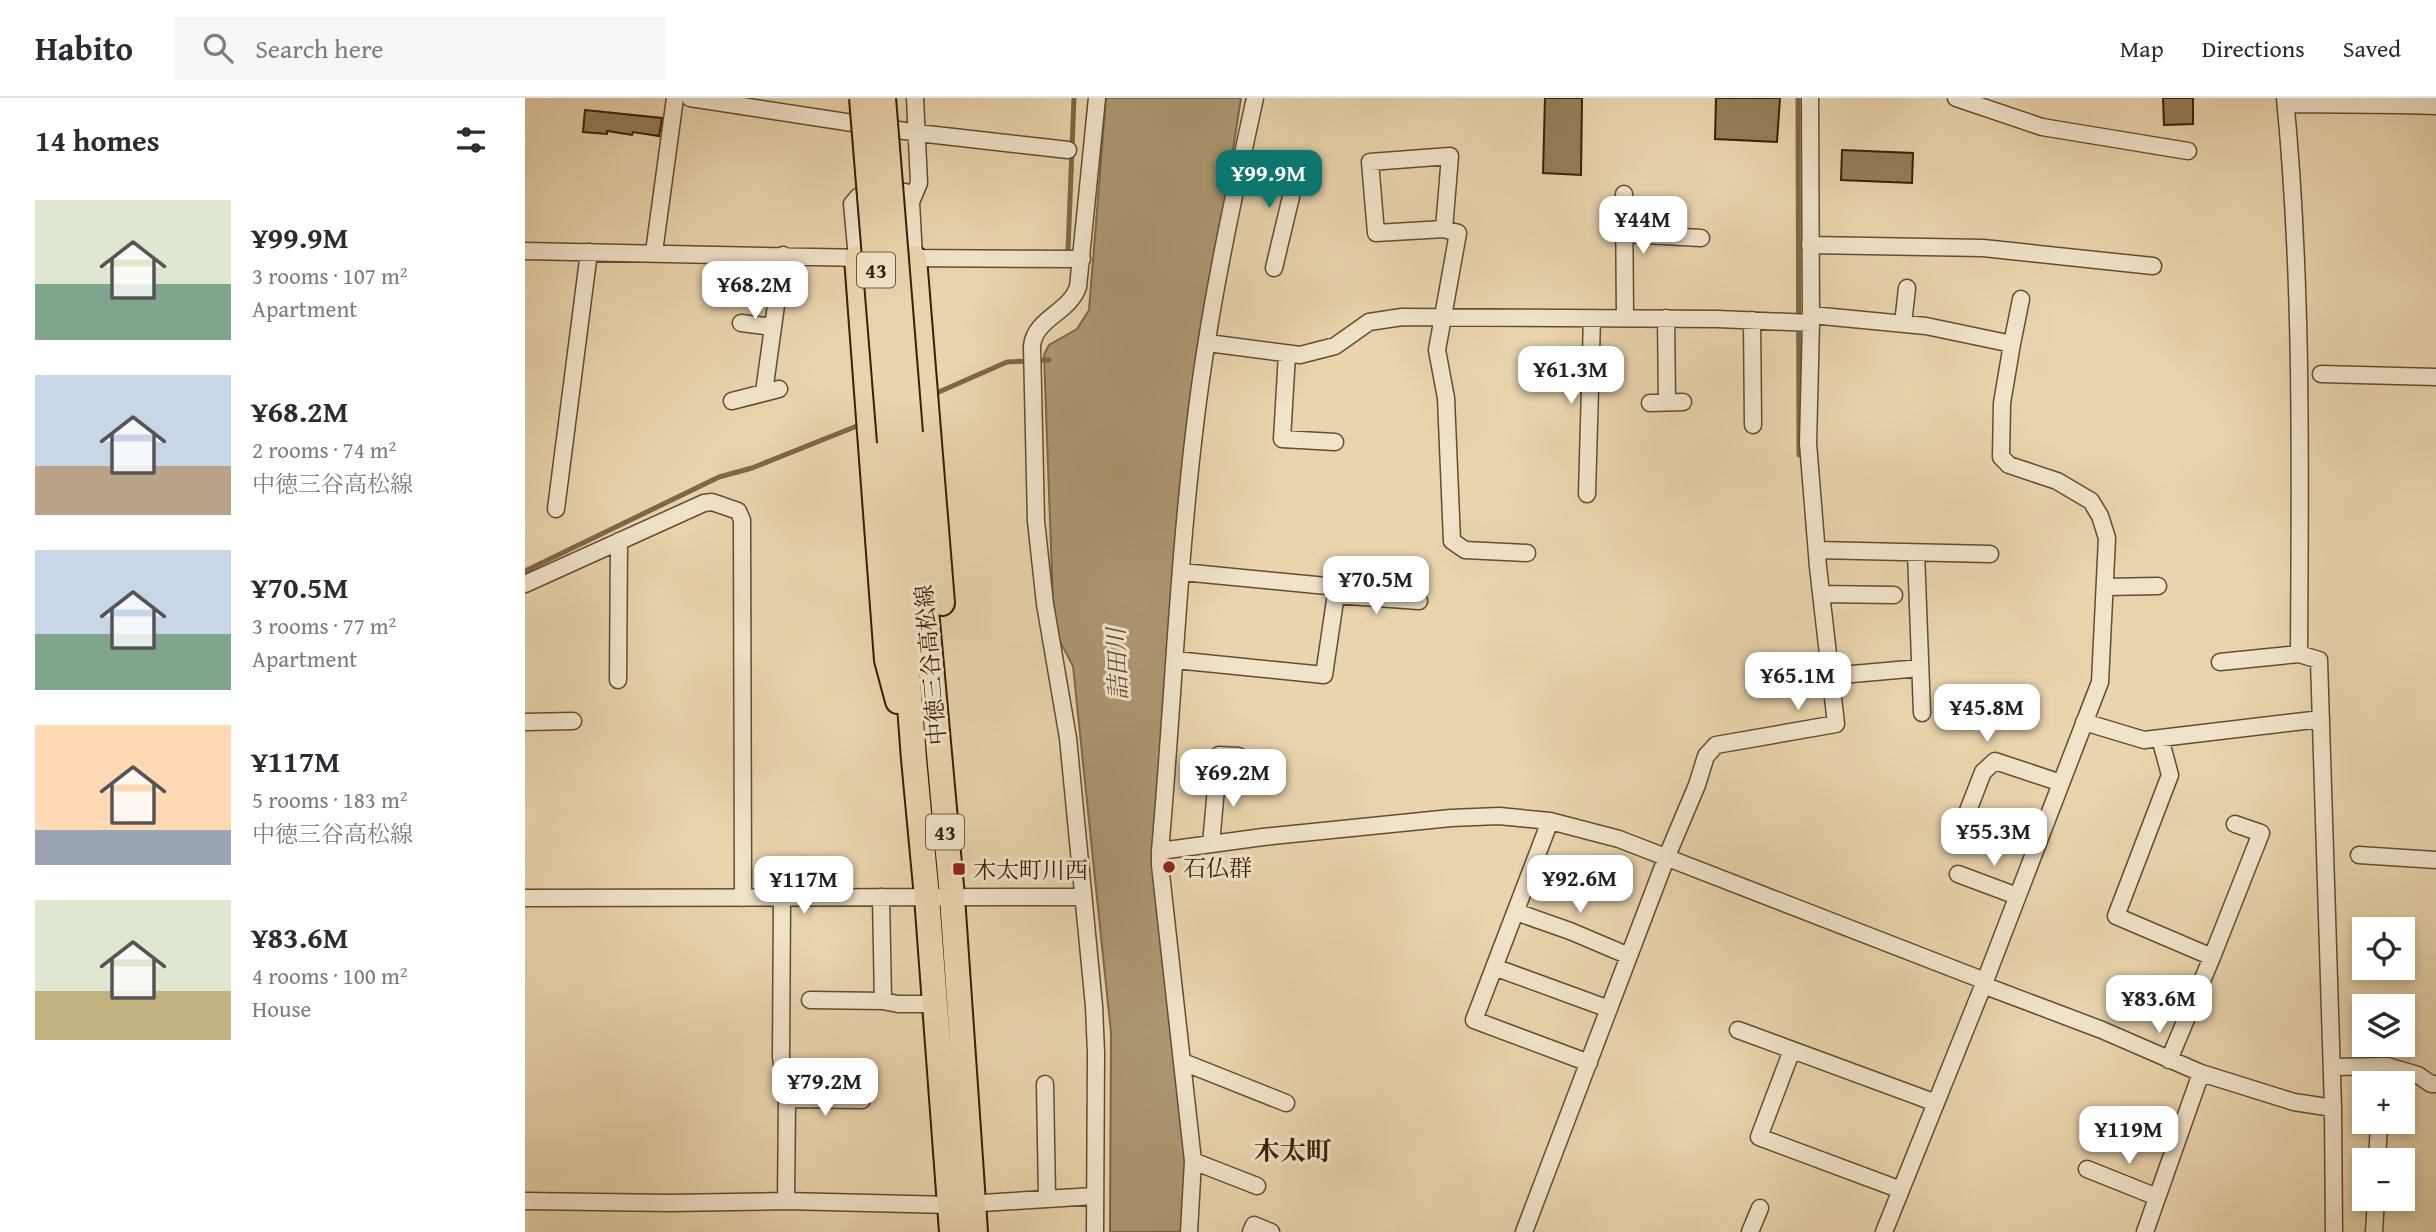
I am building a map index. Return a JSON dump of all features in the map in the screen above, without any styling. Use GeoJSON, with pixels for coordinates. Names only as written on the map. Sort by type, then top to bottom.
{"type":"FeatureCollection","features":[{"type":"Feature","properties":{"kind":"main road","name":"中徳三谷高松線"},"geometry":{"type":"LineString","coordinates":[[862,98],[936,739],[939,897],[961,1204],[952,1232]]}},
{"type":"Feature","properties":{"kind":"main road","name":"中徳三谷高松線"},"geometry":{"type":"LineString","coordinates":[[883,98],[914,759],[939,897],[935,1004],[961,1204],[975,1232]]}},
{"type":"Feature","properties":{"kind":"main road"},"geometry":{"type":"LineString","coordinates":[[857,258],[887,660],[914,759]]}},
{"type":"Feature","properties":{"kind":"main road"},"geometry":{"type":"LineString","coordinates":[[914,258],[943,625],[946,694],[936,739]]}},
{"type":"Feature","properties":{"kind":"street"},"geometry":{"type":"LineString","coordinates":[[654,252],[675,98]]}},
{"type":"Feature","properties":{"kind":"street"},"geometry":{"type":"LineString","coordinates":[[690,98],[918,133],[1068,150]]}},
{"type":"Feature","properties":{"kind":"street"},"geometry":{"type":"LineString","coordinates":[[914,258],[911,202],[919,183],[915,98]]}},
{"type":"Feature","properties":{"kind":"street"},"geometry":{"type":"LineString","coordinates":[[1095,1232],[1094,1006],[1066,716],[1045,604],[1036,521],[1033,337],[1039,326],[1074,299],[1078,287],[1097,98]]}},
{"type":"Feature","properties":{"kind":"street"},"geometry":{"type":"LineString","coordinates":[[1189,1232],[1193,1161],[1160,851],[1196,415],[1207,343],[1255,98]]}},
{"type":"Feature","properties":{"kind":"street"},"geometry":{"type":"LineString","coordinates":[[1524,1232],[1706,756],[1716,745],[1836,724],[1808,443],[1811,319],[1810,98]]}},
{"type":"Feature","properties":{"kind":"street"},"geometry":{"type":"LineString","coordinates":[[1965,99],[2042,127],[2187,151]]}},
{"type":"Feature","properties":{"kind":"street"},"geometry":{"type":"LineString","coordinates":[[2299,654],[2300,473],[2296,234],[2285,101],[2401,102],[2436,106]]}},
{"type":"Feature","properties":{"kind":"street"},"geometry":{"type":"LineString","coordinates":[[1444,229],[1450,156],[1370,162],[1376,233],[1444,229],[1458,233],[1437,350],[1446,398],[1452,541],[1465,550],[1527,553]]}},
{"type":"Feature","properties":{"kind":"street"},"geometry":{"type":"LineString","coordinates":[[1240,167],[1295,180],[1274,268]]}},
{"type":"Feature","properties":{"kind":"street"},"geometry":{"type":"LineString","coordinates":[[857,258],[852,204],[858,197],[905,192],[911,202]]}},
{"type":"Feature","properties":{"kind":"street"},"geometry":{"type":"LineString","coordinates":[[1624,194],[1625,318]]}},
{"type":"Feature","properties":{"kind":"street"},"geometry":{"type":"LineString","coordinates":[[1625,234],[1701,238]]}},
{"type":"Feature","properties":{"kind":"street"},"geometry":{"type":"LineString","coordinates":[[1810,245],[1983,248],[2153,266]]}},
{"type":"Feature","properties":{"kind":"street"},"geometry":{"type":"LineString","coordinates":[[525,251],[857,258],[1082,259]]}},
{"type":"Feature","properties":{"kind":"street"},"geometry":{"type":"LineString","coordinates":[[555,509],[589,252]]}},
{"type":"Feature","properties":{"kind":"street"},"geometry":{"type":"LineString","coordinates":[[732,401],[771,390],[773,327],[783,256]]}},
{"type":"Feature","properties":{"kind":"street"},"geometry":{"type":"LineString","coordinates":[[1903,324],[1907,288]]}},
{"type":"Feature","properties":{"kind":"street"},"geometry":{"type":"LineString","coordinates":[[1884,1232],[2101,682],[2107,538],[2099,516],[2091,501],[2057,481],[2009,465],[2001,457],[2002,403],[2021,299]]}},
{"type":"Feature","properties":{"kind":"street"},"geometry":{"type":"LineString","coordinates":[[1207,343],[1300,355],[1335,346],[1369,322],[1402,317],[1811,319],[1926,326],[2012,344]]}},
{"type":"Feature","properties":{"kind":"street"},"geometry":{"type":"LineString","coordinates":[[1587,494],[1592,318]]}},
{"type":"Feature","properties":{"kind":"street"},"geometry":{"type":"LineString","coordinates":[[1650,403],[1675,402],[1667,318]]}},
{"type":"Feature","properties":{"kind":"street"},"geometry":{"type":"LineString","coordinates":[[1752,320],[1753,425]]}},
{"type":"Feature","properties":{"kind":"street"},"geometry":{"type":"LineString","coordinates":[[741,323],[773,327]]}},
{"type":"Feature","properties":{"kind":"street"},"geometry":{"type":"LineString","coordinates":[[1287,354],[1282,439],[1335,442]]}},
{"type":"Feature","properties":{"kind":"street"},"geometry":{"type":"LineString","coordinates":[[2321,374],[2436,377]]}},
{"type":"Feature","properties":{"kind":"street"},"geometry":{"type":"LineString","coordinates":[[525,584],[704,503],[712,502],[739,511],[743,520],[743,898]]}},
{"type":"Feature","properties":{"kind":"street"},"geometry":{"type":"LineString","coordinates":[[618,680],[619,541]]}},
{"type":"Feature","properties":{"kind":"street"},"geometry":{"type":"LineString","coordinates":[[1817,550],[1990,554]]}},
{"type":"Feature","properties":{"kind":"street"},"geometry":{"type":"LineString","coordinates":[[1916,553],[1922,713]]}},
{"type":"Feature","properties":{"kind":"street"},"geometry":{"type":"LineString","coordinates":[[1175,660],[1324,675],[1337,587],[1182,572]]}},
{"type":"Feature","properties":{"kind":"street"},"geometry":{"type":"LineString","coordinates":[[2106,587],[2158,586]]}},
{"type":"Feature","properties":{"kind":"street"},"geometry":{"type":"LineString","coordinates":[[1821,594],[1894,595]]}},
{"type":"Feature","properties":{"kind":"street"},"geometry":{"type":"LineString","coordinates":[[1335,595],[1419,601]]}},
{"type":"Feature","properties":{"kind":"street"},"geometry":{"type":"LineString","coordinates":[[2220,662],[2299,654],[2319,660],[2332,1067],[2334,1232]]}},
{"type":"Feature","properties":{"kind":"street"},"geometry":{"type":"LineString","coordinates":[[1830,677],[1920,668]]}},
{"type":"Feature","properties":{"kind":"street"},"geometry":{"type":"LineString","coordinates":[[2084,722],[2144,740],[2321,719]]}},
{"type":"Feature","properties":{"kind":"street"},"geometry":{"type":"LineString","coordinates":[[525,722],[573,721]]}},
{"type":"Feature","properties":{"kind":"street"},"geometry":{"type":"LineString","coordinates":[[2161,738],[2170,775],[2116,916],[2211,957]]}},
{"type":"Feature","properties":{"kind":"street"},"geometry":{"type":"LineString","coordinates":[[1211,844],[1213,755],[1239,756]]}},
{"type":"Feature","properties":{"kind":"street"},"geometry":{"type":"LineString","coordinates":[[1964,821],[1983,772],[1995,761],[2061,783]]}},
{"type":"Feature","properties":{"kind":"street"},"geometry":{"type":"LineString","coordinates":[[1160,851],[1451,818],[1499,816],[1551,821],[1619,839],[1667,856],[2102,1030],[2201,1073],[2294,1102],[2333,1108]]}},
{"type":"Feature","properties":{"kind":"street"},"geometry":{"type":"LineString","coordinates":[[1551,821],[1474,1020],[1588,1063]]}},
{"type":"Feature","properties":{"kind":"street"},"geometry":{"type":"LineString","coordinates":[[2169,1060],[2261,833],[2235,824]]}},
{"type":"Feature","properties":{"kind":"street"},"geometry":{"type":"LineString","coordinates":[[2359,855],[2436,860]]}},
{"type":"Feature","properties":{"kind":"street"},"geometry":{"type":"LineString","coordinates":[[1958,874],[2017,896]]}},
{"type":"Feature","properties":{"kind":"street"},"geometry":{"type":"LineString","coordinates":[[782,897],[781,1057],[787,1099],[786,1201]]}},
{"type":"Feature","properties":{"kind":"street"},"geometry":{"type":"LineString","coordinates":[[881,897],[883,1000]]}},
{"type":"Feature","properties":{"kind":"street"},"geometry":{"type":"LineString","coordinates":[[525,898],[1082,897]]}},
{"type":"Feature","properties":{"kind":"street"},"geometry":{"type":"LineString","coordinates":[[1516,912],[1629,956]]}},
{"type":"Feature","properties":{"kind":"street"},"geometry":{"type":"LineString","coordinates":[[1494,967],[1609,1010]]}},
{"type":"Feature","properties":{"kind":"street"},"geometry":{"type":"LineString","coordinates":[[810,1000],[883,1000],[898,1004],[935,1004]]}},
{"type":"Feature","properties":{"kind":"street"},"geometry":{"type":"LineString","coordinates":[[1738,1030],[1936,1103]]}},
{"type":"Feature","properties":{"kind":"street"},"geometry":{"type":"LineString","coordinates":[[1792,1050],[1759,1137],[1901,1190]]}},
{"type":"Feature","properties":{"kind":"street"},"geometry":{"type":"LineString","coordinates":[[1183,1062],[1286,1103]]}},
{"type":"Feature","properties":{"kind":"street"},"geometry":{"type":"LineString","coordinates":[[2332,1067],[2387,1066],[2418,1075],[2431,1084],[2436,1084]]}},
{"type":"Feature","properties":{"kind":"street"},"geometry":{"type":"LineString","coordinates":[[2145,1232],[2201,1073]]}},
{"type":"Feature","properties":{"kind":"street"},"geometry":{"type":"LineString","coordinates":[[1045,1084],[1047,1198]]}},
{"type":"Feature","properties":{"kind":"street"},"geometry":{"type":"LineString","coordinates":[[787,1099],[862,1100]]}},
{"type":"Feature","properties":{"kind":"street"},"geometry":{"type":"LineString","coordinates":[[1193,1161],[1257,1186]]}},
{"type":"Feature","properties":{"kind":"street"},"geometry":{"type":"LineString","coordinates":[[2087,1169],[2157,1197]]}},
{"type":"Feature","properties":{"kind":"street"},"geometry":{"type":"LineString","coordinates":[[525,1201],[961,1204],[1094,1196]]}},
{"type":"Feature","properties":{"kind":"street"},"geometry":{"type":"LineString","coordinates":[[1750,1232],[1760,1208]]}},
{"type":"Feature","properties":{"kind":"street"},"geometry":{"type":"LineString","coordinates":[[2374,1232],[2375,1211]]}},
{"type":"Feature","properties":{"kind":"street"},"geometry":{"type":"LineString","coordinates":[[1251,1232],[1254,1225],[1271,1232]]}},
{"type":"Feature","properties":{"kind":"water","name":"詰田川"},"geometry":{"type":"Polygon","coordinates":[[[1106,98],[1241,98],[1191,420],[1155,863],[1187,1161],[1184,1232],[1110,1232],[1111,1033],[1073,666],[1054,630],[1044,355],[1049,345],[1077,329],[1089,310],[1106,98]]]}},
{"type":"Feature","properties":{"kind":"building"},"geometry":{"type":"Polygon","coordinates":[[[1545,98],[1582,98],[1581,175],[1543,173],[1545,98]]]}},
{"type":"Feature","properties":{"kind":"building"},"geometry":{"type":"Polygon","coordinates":[[[1716,98],[1780,98],[1777,142],[1715,139],[1716,98]]]}},
{"type":"Feature","properties":{"kind":"building"},"geometry":{"type":"Polygon","coordinates":[[[2163,98],[2193,98],[2193,124],[2164,125],[2163,98]]]}},
{"type":"Feature","properties":{"kind":"building"},"geometry":{"type":"Polygon","coordinates":[[[585,110],[662,118],[659,136],[633,132],[632,135],[607,131],[607,134],[583,132],[585,110]]]}},
{"type":"Feature","properties":{"kind":"building"},"geometry":{"type":"Polygon","coordinates":[[[1842,150],[1913,153],[1912,183],[1841,180],[1842,150]]]}},
{"type":"Feature","properties":{"kind":"waterway"},"geometry":{"type":"LineString","coordinates":[[1068,250],[1074,98]]}},
{"type":"Feature","properties":{"kind":"waterway"},"geometry":{"type":"LineString","coordinates":[[1798,98],[1799,455]]}},
{"type":"Feature","properties":{"kind":"waterway"},"geometry":{"type":"LineString","coordinates":[[932,395],[1007,362],[1049,360]]}},
{"type":"Feature","properties":{"kind":"waterway"},"geometry":{"type":"LineString","coordinates":[[525,571],[719,477],[752,468],[862,424]]}},
{"type":"Feature","properties":{"kind":"place","name":"石仏群"},"geometry":{"type":"Point","coordinates":[1169,867]}},
{"type":"Feature","properties":{"kind":"place","name":"木太町川西"},"geometry":{"type":"Point","coordinates":[959,869]}},
{"type":"Feature","properties":{"kind":"district","name":"木太町"},"geometry":{"type":"Point","coordinates":[1293,1150]}}]}
